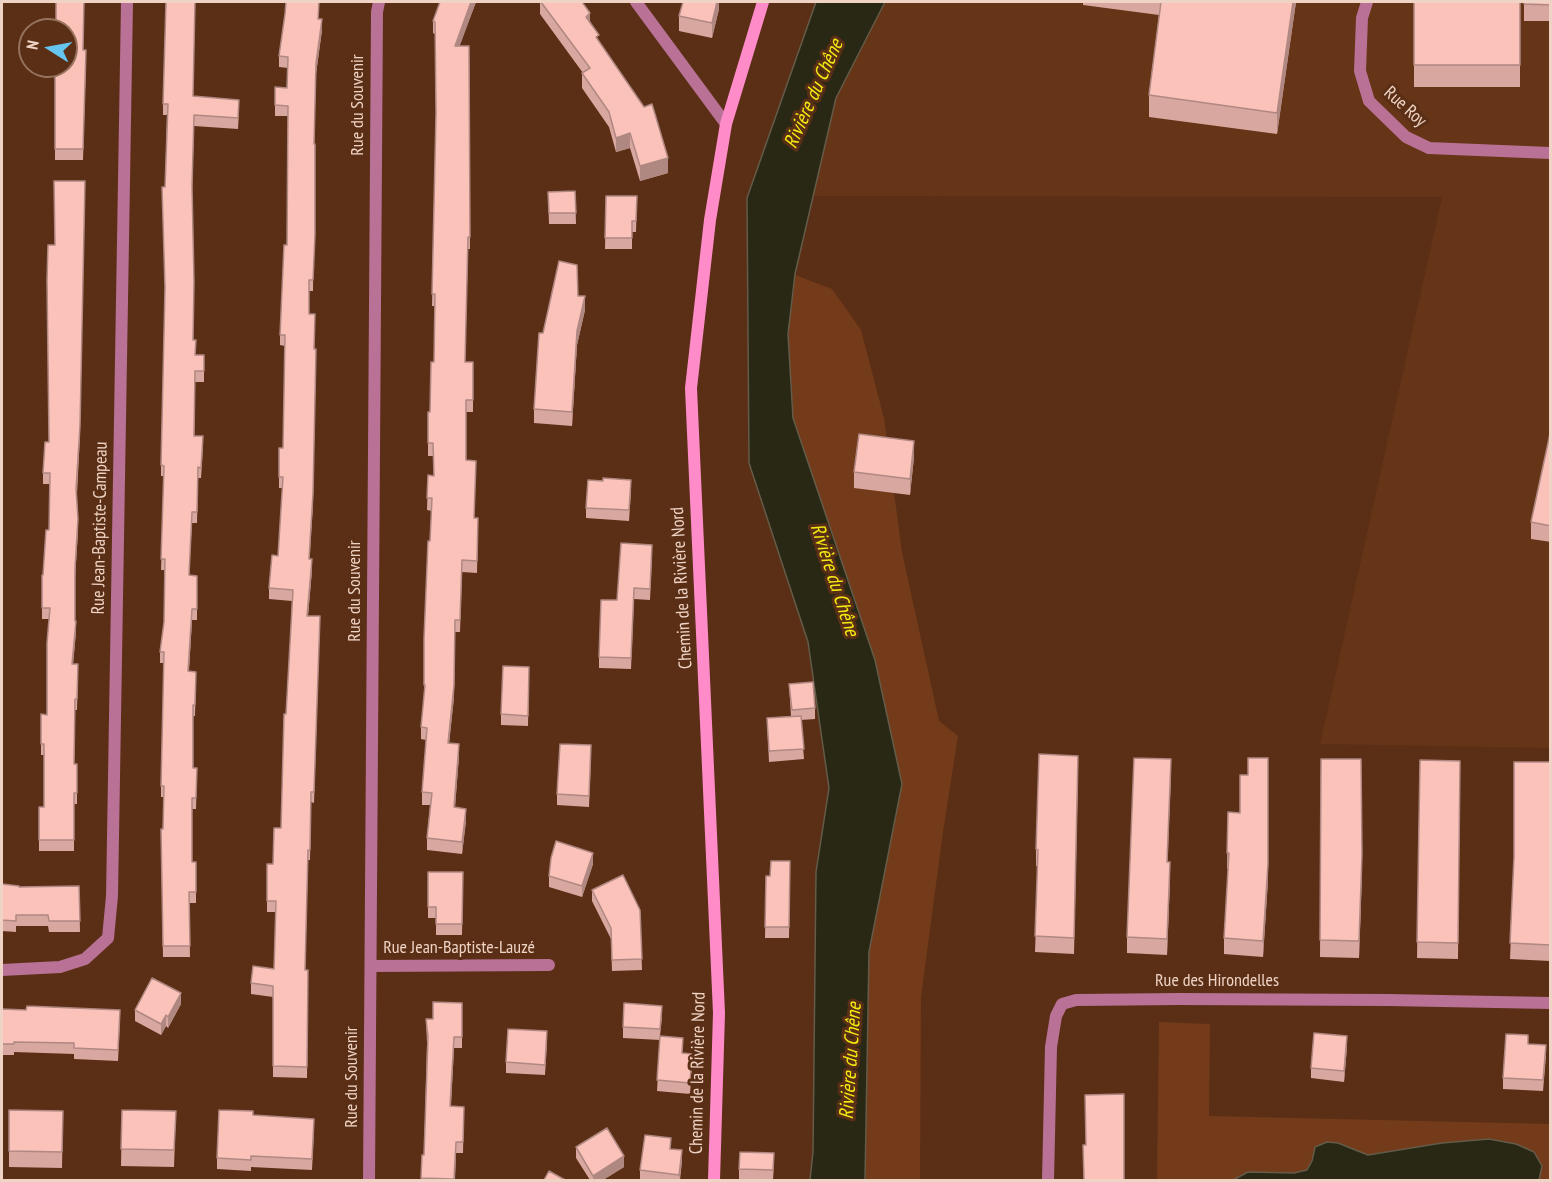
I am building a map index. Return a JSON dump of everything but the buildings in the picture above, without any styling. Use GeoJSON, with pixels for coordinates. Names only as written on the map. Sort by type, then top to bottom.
{"type":"FeatureCollection","features":[{"type":"Feature","properties":{"kind":"street","name":"Rue Jean-Baptiste-Campeau"},"geometry":{"type":"LineString","coordinates":[[2,970],[60,967],[85,959],[108,938],[112,896],[127,2]]}},
{"type":"Feature","properties":{"kind":"street","name":"Rue du Souvenir"},"geometry":{"type":"LineString","coordinates":[[369,1180],[376,12],[379,2]]}},
{"type":"Feature","properties":{"kind":"street"},"geometry":{"type":"LineString","coordinates":[[636,2],[726,124]]}},
{"type":"Feature","properties":{"kind":"street","name":"Chemin de la Rivière Nord"},"geometry":{"type":"LineString","coordinates":[[714,1180],[719,1013],[691,388],[710,220],[726,124],[763,2]]}},
{"type":"Feature","properties":{"kind":"street","name":"Rue Roy"},"geometry":{"type":"LineString","coordinates":[[1367,2],[1362,18],[1360,71],[1369,101],[1406,137],[1429,148],[1551,153]]}},
{"type":"Feature","properties":{"kind":"street","name":"Rue Jean-Baptiste-Lauzé"},"geometry":{"type":"LineString","coordinates":[[370,966],[549,965]]}},
{"type":"Feature","properties":{"kind":"street","name":"Rue des Hirondelles"},"geometry":{"type":"LineString","coordinates":[[1048,1180],[1052,1038],[1056,1016],[1062,1004],[1076,1000],[1179,999],[1551,1004]]}},
{"type":"Feature","properties":{"kind":"shaded area"},"geometry":{"type":"Polygon","coordinates":[[[885,2],[1550,2],[1550,748],[1320,744],[1442,197],[813,196],[836,98],[885,2]]]}},
{"type":"Feature","properties":{"kind":"shaded area"},"geometry":{"type":"Polygon","coordinates":[[[795,275],[832,289],[861,330],[884,418],[902,552],[939,721],[958,736],[921,997],[920,1180],[865,1180],[869,952],[902,784],[875,660],[793,418],[788,334],[795,275]]]}},
{"type":"Feature","properties":{"kind":"shaded area"},"geometry":{"type":"Polygon","coordinates":[[[1159,1022],[1210,1024],[1209,1116],[1550,1124],[1550,1180],[1157,1180],[1159,1022]]]}},
{"type":"Feature","properties":{"kind":"water","name":"Rivière du Chêne"},"geometry":{"type":"Polygon","coordinates":[[[816,2],[885,2],[836,98],[795,274],[788,334],[793,418],[875,660],[902,784],[869,952],[865,1180],[810,1180],[813,1152],[816,872],[829,788],[808,642],[749,463],[747,198],[816,2]]]}},
{"type":"Feature","properties":{"kind":"water"},"geometry":{"type":"Polygon","coordinates":[[[1489,1139],[1516,1144],[1534,1152],[1542,1166],[1539,1180],[1233,1180],[1248,1172],[1294,1173],[1307,1170],[1315,1147],[1327,1142],[1338,1143],[1368,1155],[1442,1143],[1489,1139]]]}}]}
